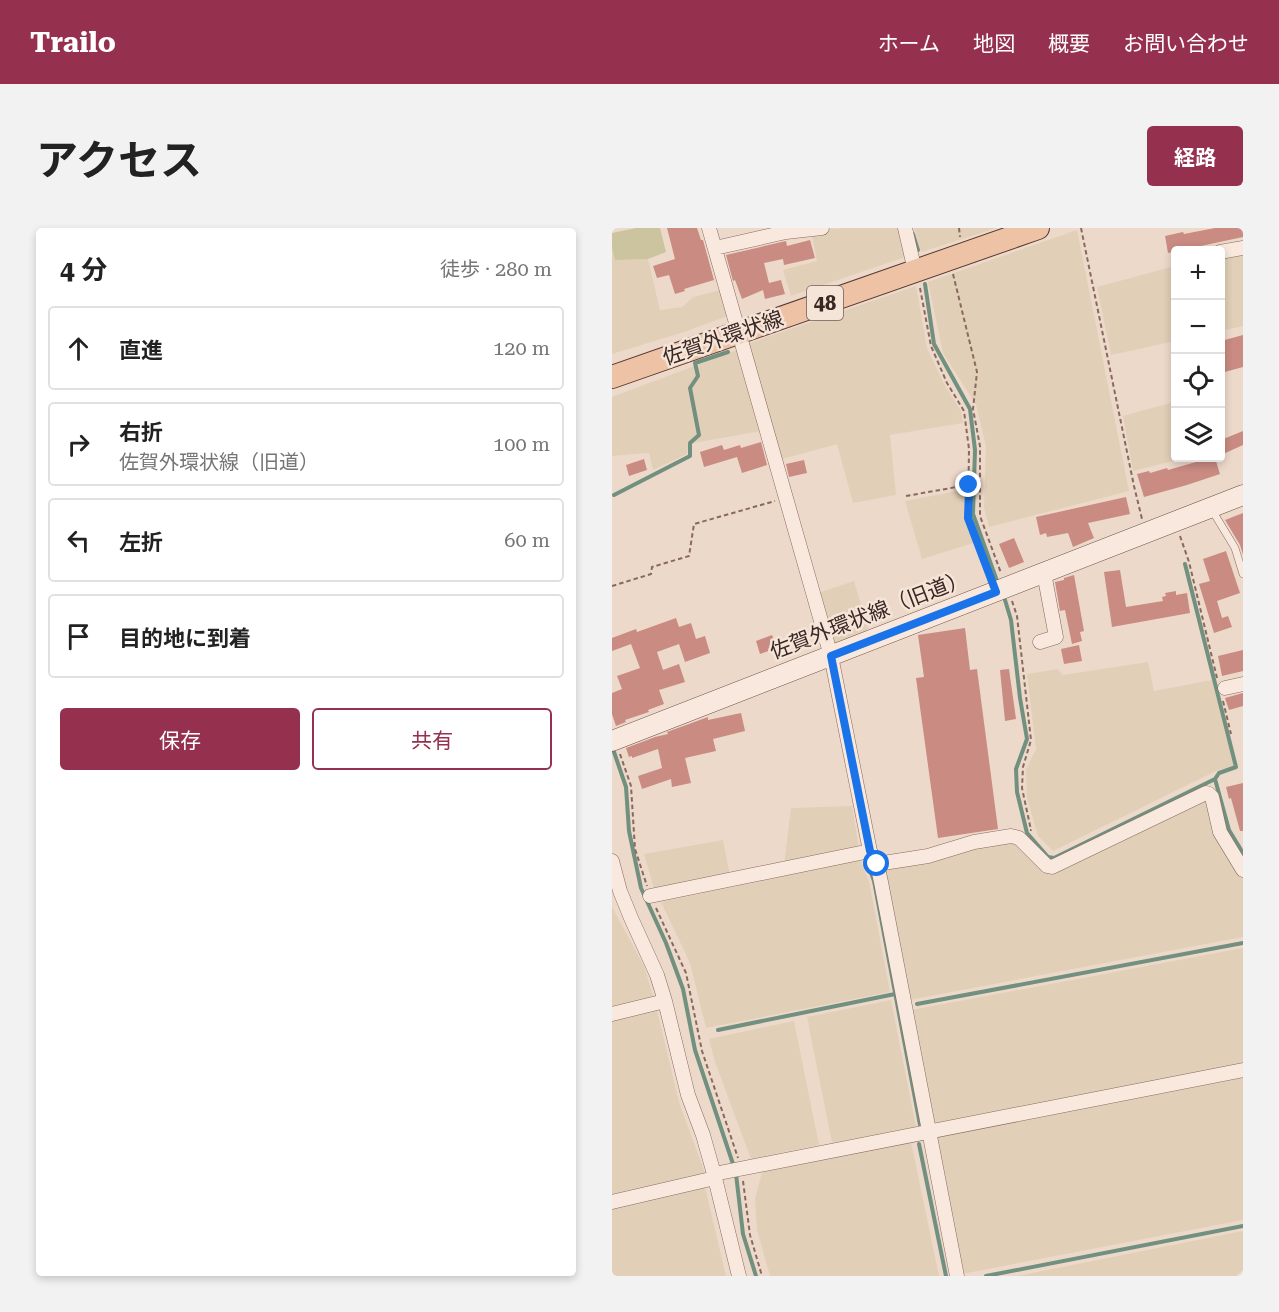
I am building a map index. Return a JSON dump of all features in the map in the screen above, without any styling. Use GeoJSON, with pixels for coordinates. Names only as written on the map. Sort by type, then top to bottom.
{"type":"FeatureCollection","features":[{"type":"Feature","properties":{"kind":"main road","name":"佐賀外環状線"},"geometry":{"type":"LineString","coordinates":[[612,377],[1038,228]]}},
{"type":"Feature","properties":{"kind":"street"},"geometry":{"type":"LineString","coordinates":[[709,228],[831,656],[873,858],[881,882],[957,1276]]}},
{"type":"Feature","properties":{"kind":"street"},"geometry":{"type":"LineString","coordinates":[[715,248],[786,232],[822,228]]}},
{"type":"Feature","properties":{"kind":"street"},"geometry":{"type":"LineString","coordinates":[[905,228],[915,271]]}},
{"type":"Feature","properties":{"kind":"street"},"geometry":{"type":"LineString","coordinates":[[1225,251],[1243,248]]}},
{"type":"Feature","properties":{"kind":"street","name":"佐賀外環状線（旧道）"},"geometry":{"type":"LineString","coordinates":[[614,740],[1243,495]]}},
{"type":"Feature","properties":{"kind":"street"},"geometry":{"type":"LineString","coordinates":[[1040,642],[1056,637],[1044,573]]}},
{"type":"Feature","properties":{"kind":"street"},"geometry":{"type":"LineString","coordinates":[[1222,688],[1243,684]]}},
{"type":"Feature","properties":{"kind":"street"},"geometry":{"type":"LineString","coordinates":[[650,896],[873,858],[928,855],[974,842],[1011,836],[1019,838],[1047,866],[1052,867],[1206,793],[1212,797],[1220,832],[1243,870]]}},
{"type":"Feature","properties":{"kind":"street"},"geometry":{"type":"LineString","coordinates":[[612,861],[616,892],[657,975],[688,1095],[703,1135],[725,1173],[739,1276]]}},
{"type":"Feature","properties":{"kind":"street"},"geometry":{"type":"LineString","coordinates":[[612,1014],[665,1001]]}},
{"type":"Feature","properties":{"kind":"street"},"geometry":{"type":"LineString","coordinates":[[612,1202],[725,1173],[1243,1070]]}},
{"type":"Feature","properties":{"kind":"lane"},"geometry":{"type":"LineString","coordinates":[[1211,508],[1234,548],[1243,574]]}},
{"type":"Feature","properties":{"kind":"path"},"geometry":{"type":"LineString","coordinates":[[1082,228],[1145,533]]}},
{"type":"Feature","properties":{"kind":"path"},"geometry":{"type":"LineString","coordinates":[[953,258],[951,270],[977,372],[974,409],[980,446],[980,516],[1001,589]]}},
{"type":"Feature","properties":{"kind":"path"},"geometry":{"type":"LineString","coordinates":[[915,271],[919,281],[931,346],[947,383],[964,411],[969,449],[968,518],[1001,589],[1017,616],[1031,741],[1023,767],[1022,788],[1031,830]]}},
{"type":"Feature","properties":{"kind":"path"},"geometry":{"type":"LineString","coordinates":[[906,496],[969,485]]}},
{"type":"Feature","properties":{"kind":"path"},"geometry":{"type":"LineString","coordinates":[[612,586],[651,574],[652,567],[689,556],[694,524],[786,498]]}},
{"type":"Feature","properties":{"kind":"path"},"geometry":{"type":"LineString","coordinates":[[1175,522],[1189,562],[1222,688],[1231,734]]}},
{"type":"Feature","properties":{"kind":"path"},"geometry":{"type":"LineString","coordinates":[[614,740],[631,786],[635,849],[650,896],[686,973],[725,1173],[750,1235],[762,1276]]}},
{"type":"Feature","properties":{"kind":"shaded area"},"geometry":{"type":"Polygon","coordinates":[[[636,228],[660,228],[666,252],[648,259],[615,260],[612,233],[636,228]]]}},
{"type":"Feature","properties":{"kind":"shaded area"},"geometry":{"type":"Polygon","coordinates":[[[902,228],[908,256],[791,296],[783,270],[817,261],[811,230],[902,228]]]}},
{"type":"Feature","properties":{"kind":"shaded area"},"geometry":{"type":"Polygon","coordinates":[[[914,228],[997,228],[921,252],[914,228]]]}},
{"type":"Feature","properties":{"kind":"shaded area"},"geometry":{"type":"Polygon","coordinates":[[[1077,230],[1129,491],[989,527],[984,508],[986,446],[976,405],[943,353],[928,282],[1077,230]]]}},
{"type":"Feature","properties":{"kind":"shaded area"},"geometry":{"type":"Polygon","coordinates":[[[612,248],[615,260],[648,259],[660,310],[682,307],[693,297],[720,290],[728,316],[612,354],[612,248]]]}},
{"type":"Feature","properties":{"kind":"shaded area"},"geometry":{"type":"Polygon","coordinates":[[[1243,253],[1243,326],[1225,330],[1225,300],[1225,256],[1243,253]]]}},
{"type":"Feature","properties":{"kind":"shaded area"},"geometry":{"type":"Polygon","coordinates":[[[1171,267],[1171,342],[1111,355],[1097,287],[1171,267]]]}},
{"type":"Feature","properties":{"kind":"shaded area"},"geometry":{"type":"Polygon","coordinates":[[[916,286],[927,348],[944,384],[961,411],[963,423],[890,435],[896,495],[853,503],[837,444],[779,460],[747,344],[916,286]]]}},
{"type":"Feature","properties":{"kind":"shaded area"},"geometry":{"type":"Polygon","coordinates":[[[737,350],[761,431],[688,444],[687,454],[653,470],[649,453],[612,456],[612,397],[737,350]]]}},
{"type":"Feature","properties":{"kind":"shaded area"},"geometry":{"type":"Polygon","coordinates":[[[1171,403],[1171,462],[1133,471],[1123,416],[1171,403]]]}},
{"type":"Feature","properties":{"kind":"shaded area"},"geometry":{"type":"Polygon","coordinates":[[[963,490],[965,516],[973,543],[922,559],[905,501],[963,490]]]}},
{"type":"Feature","properties":{"kind":"shaded area"},"geometry":{"type":"Polygon","coordinates":[[[854,581],[869,632],[834,645],[818,593],[854,581]]]}},
{"type":"Feature","properties":{"kind":"shaded area"},"geometry":{"type":"Polygon","coordinates":[[[1148,662],[1154,691],[1212,680],[1234,766],[1218,770],[1053,851],[1038,836],[1027,798],[1026,770],[1036,749],[1027,674],[1058,669],[1063,675],[1148,662]]]}},
{"type":"Feature","properties":{"kind":"shaded area"},"geometry":{"type":"Polygon","coordinates":[[[1201,799],[1209,801],[1216,834],[1243,878],[1243,937],[909,1000],[883,868],[976,847],[1016,843],[1050,875],[1201,799]]]}},
{"type":"Feature","properties":{"kind":"shaded area"},"geometry":{"type":"Polygon","coordinates":[[[852,806],[859,848],[784,865],[791,808],[852,806]]]}},
{"type":"Feature","properties":{"kind":"shaded area"},"geometry":{"type":"Polygon","coordinates":[[[723,840],[730,876],[655,892],[644,854],[723,840]]]}},
{"type":"Feature","properties":{"kind":"shaded area"},"geometry":{"type":"Polygon","coordinates":[[[860,860],[869,881],[890,992],[706,1028],[690,963],[661,902],[860,860]]]}},
{"type":"Feature","properties":{"kind":"shaded area"},"geometry":{"type":"Polygon","coordinates":[[[612,907],[644,966],[654,999],[612,1010],[612,907]]]}},
{"type":"Feature","properties":{"kind":"shaded area"},"geometry":{"type":"Polygon","coordinates":[[[1243,948],[1243,1066],[934,1124],[911,1010],[1243,948]]]}},
{"type":"Feature","properties":{"kind":"shaded area"},"geometry":{"type":"Polygon","coordinates":[[[891,1000],[916,1127],[832,1143],[807,1017],[891,1000]]]}},
{"type":"Feature","properties":{"kind":"shaded area"},"geometry":{"type":"Polygon","coordinates":[[[657,1010],[679,1102],[705,1173],[612,1196],[612,1021],[657,1010]]]}},
{"type":"Feature","properties":{"kind":"shaded area"},"geometry":{"type":"Polygon","coordinates":[[[794,1021],[819,1145],[751,1159],[715,1062],[709,1039],[794,1021]]]}},
{"type":"Feature","properties":{"kind":"shaded area"},"geometry":{"type":"Polygon","coordinates":[[[1243,1077],[1243,1220],[962,1274],[936,1138],[1243,1077]]]}},
{"type":"Feature","properties":{"kind":"shaded area"},"geometry":{"type":"Polygon","coordinates":[[[911,1142],[939,1276],[770,1276],[757,1230],[755,1199],[762,1172],[911,1142]]]}},
{"type":"Feature","properties":{"kind":"shaded area"},"geometry":{"type":"Polygon","coordinates":[[[705,1187],[726,1276],[612,1276],[612,1209],[705,1187]]]}},
{"type":"Feature","properties":{"kind":"shaded area"},"geometry":{"type":"Polygon","coordinates":[[[1243,1231],[1243,1270],[1236,1276],[1017,1276],[1243,1231]]]}},
{"type":"Feature","properties":{"kind":"building"},"geometry":{"type":"Polygon","coordinates":[[[667,228],[697,228],[703,240],[714,280],[675,294],[669,275],[657,278],[653,266],[675,259],[667,228]]]}},
{"type":"Feature","properties":{"kind":"building"},"geometry":{"type":"Polygon","coordinates":[[[1215,228],[1243,228],[1243,237],[1201,246],[1171,246],[1171,252],[1168,253],[1165,236],[1183,232],[1184,234],[1215,228]]]}},
{"type":"Feature","properties":{"kind":"building"},"geometry":{"type":"Polygon","coordinates":[[[810,240],[815,258],[784,265],[783,259],[764,263],[769,283],[781,280],[785,294],[765,299],[763,290],[742,299],[735,280],[733,281],[726,255],[786,241],[787,246],[810,240]]]}},
{"type":"Feature","properties":{"kind":"building"},"geometry":{"type":"Polygon","coordinates":[[[1243,335],[1243,367],[1225,372],[1225,340],[1243,335]]]}},
{"type":"Feature","properties":{"kind":"building"},"geometry":{"type":"Polygon","coordinates":[[[1243,431],[1243,445],[1225,453],[1225,438],[1243,431]]]}},
{"type":"Feature","properties":{"kind":"building"},"geometry":{"type":"Polygon","coordinates":[[[761,442],[767,465],[742,473],[737,457],[704,467],[700,452],[722,445],[724,450],[761,442]]]}},
{"type":"Feature","properties":{"kind":"building"},"geometry":{"type":"Polygon","coordinates":[[[644,459],[647,470],[629,476],[626,465],[644,459]]]}},
{"type":"Feature","properties":{"kind":"building"},"geometry":{"type":"Polygon","coordinates":[[[804,460],[807,473],[789,477],[786,464],[804,460]]]}},
{"type":"Feature","properties":{"kind":"building"},"geometry":{"type":"Polygon","coordinates":[[[1196,462],[1216,462],[1220,474],[1144,497],[1137,474],[1167,468],[1168,470],[1196,462]]]}},
{"type":"Feature","properties":{"kind":"building"},"geometry":{"type":"Polygon","coordinates":[[[1126,497],[1130,514],[1088,523],[1094,538],[1073,547],[1068,533],[1047,537],[1046,533],[1040,535],[1036,517],[1126,497]]]}},
{"type":"Feature","properties":{"kind":"building"},"geometry":{"type":"Polygon","coordinates":[[[1243,513],[1243,555],[1240,545],[1225,520],[1243,513]]]}},
{"type":"Feature","properties":{"kind":"building"},"geometry":{"type":"Polygon","coordinates":[[[1014,538],[1024,562],[1009,568],[999,544],[1014,538]]]}},
{"type":"Feature","properties":{"kind":"building"},"geometry":{"type":"Polygon","coordinates":[[[1226,551],[1240,593],[1217,601],[1222,618],[1228,616],[1232,627],[1214,633],[1199,584],[1210,581],[1203,559],[1226,551]]]}},
{"type":"Feature","properties":{"kind":"building"},"geometry":{"type":"Polygon","coordinates":[[[1120,570],[1126,607],[1163,601],[1162,597],[1166,596],[1165,593],[1176,591],[1176,595],[1187,593],[1190,613],[1112,627],[1104,572],[1120,570]]]}},
{"type":"Feature","properties":{"kind":"building"},"geometry":{"type":"Polygon","coordinates":[[[1074,575],[1084,631],[1080,632],[1082,641],[1072,644],[1065,610],[1060,611],[1055,582],[1074,575]]]}},
{"type":"Feature","properties":{"kind":"building"},"geometry":{"type":"Polygon","coordinates":[[[676,618],[679,627],[691,623],[696,639],[705,636],[710,653],[685,662],[679,644],[657,652],[663,670],[679,664],[685,682],[659,690],[664,704],[616,726],[612,714],[612,693],[622,689],[617,676],[640,668],[631,644],[612,651],[612,638],[676,618]]]}},
{"type":"Feature","properties":{"kind":"building"},"geometry":{"type":"Polygon","coordinates":[[[965,628],[970,670],[977,669],[998,829],[938,838],[916,678],[924,677],[918,635],[965,628]]]}},
{"type":"Feature","properties":{"kind":"building"},"geometry":{"type":"Polygon","coordinates":[[[772,635],[777,648],[760,654],[756,641],[772,635]]]}},
{"type":"Feature","properties":{"kind":"building"},"geometry":{"type":"Polygon","coordinates":[[[1079,645],[1082,661],[1064,664],[1061,649],[1079,645]]]}},
{"type":"Feature","properties":{"kind":"building"},"geometry":{"type":"Polygon","coordinates":[[[1243,650],[1243,671],[1222,676],[1218,656],[1243,650]]]}},
{"type":"Feature","properties":{"kind":"building"},"geometry":{"type":"Polygon","coordinates":[[[1009,669],[1016,719],[1005,721],[1000,670],[1009,669]]]}},
{"type":"Feature","properties":{"kind":"building"},"geometry":{"type":"Polygon","coordinates":[[[1243,693],[1243,706],[1229,710],[1225,698],[1243,693]]]}},
{"type":"Feature","properties":{"kind":"building"},"geometry":{"type":"Polygon","coordinates":[[[741,713],[745,731],[713,739],[716,751],[685,758],[691,783],[672,787],[671,779],[642,789],[638,776],[662,768],[658,749],[632,758],[632,756],[629,757],[626,748],[708,717],[708,720],[741,713]]]}},
{"type":"Feature","properties":{"kind":"building"},"geometry":{"type":"Polygon","coordinates":[[[1243,783],[1243,831],[1240,831],[1226,787],[1243,783]]]}},
{"type":"Feature","properties":{"kind":"waterway"},"geometry":{"type":"LineString","coordinates":[[913,234],[918,250]]}},
{"type":"Feature","properties":{"kind":"waterway"},"geometry":{"type":"LineString","coordinates":[[925,284],[934,344],[970,409],[975,450],[973,514],[997,581]]}},
{"type":"Feature","properties":{"kind":"waterway"},"geometry":{"type":"LineString","coordinates":[[614,495],[690,456],[690,443],[699,435],[690,388],[698,376],[695,363],[728,352]]}},
{"type":"Feature","properties":{"kind":"waterway"},"geometry":{"type":"LineString","coordinates":[[1185,564],[1236,767],[1219,773],[1215,779]]}},
{"type":"Feature","properties":{"kind":"waterway"},"geometry":{"type":"LineString","coordinates":[[1005,600],[1011,620],[1027,739],[1016,769],[1017,792],[1027,833],[1048,857],[1054,858],[1215,779],[1229,830],[1243,853]]}},
{"type":"Feature","properties":{"kind":"waterway"},"geometry":{"type":"LineString","coordinates":[[614,752],[626,787],[629,831],[641,888],[666,943],[683,989],[695,1050],[734,1167]]}},
{"type":"Feature","properties":{"kind":"waterway"},"geometry":{"type":"LineString","coordinates":[[867,861],[874,881],[920,1125]]}},
{"type":"Feature","properties":{"kind":"waterway"},"geometry":{"type":"LineString","coordinates":[[917,1004],[1243,943]]}},
{"type":"Feature","properties":{"kind":"waterway"},"geometry":{"type":"LineString","coordinates":[[718,1030],[895,994]]}},
{"type":"Feature","properties":{"kind":"waterway"},"geometry":{"type":"LineString","coordinates":[[919,1144],[946,1276]]}},
{"type":"Feature","properties":{"kind":"waterway"},"geometry":{"type":"LineString","coordinates":[[736,1174],[743,1234],[756,1276]]}},
{"type":"Feature","properties":{"kind":"waterway"},"geometry":{"type":"LineString","coordinates":[[986,1276],[1243,1226]]}},
{"type":"Feature","properties":{"kind":"route"},"geometry":{"type":"LineString","coordinates":[[877,864],[870,851],[831,656],[996,592],[968,518],[969,485]]}}]}
